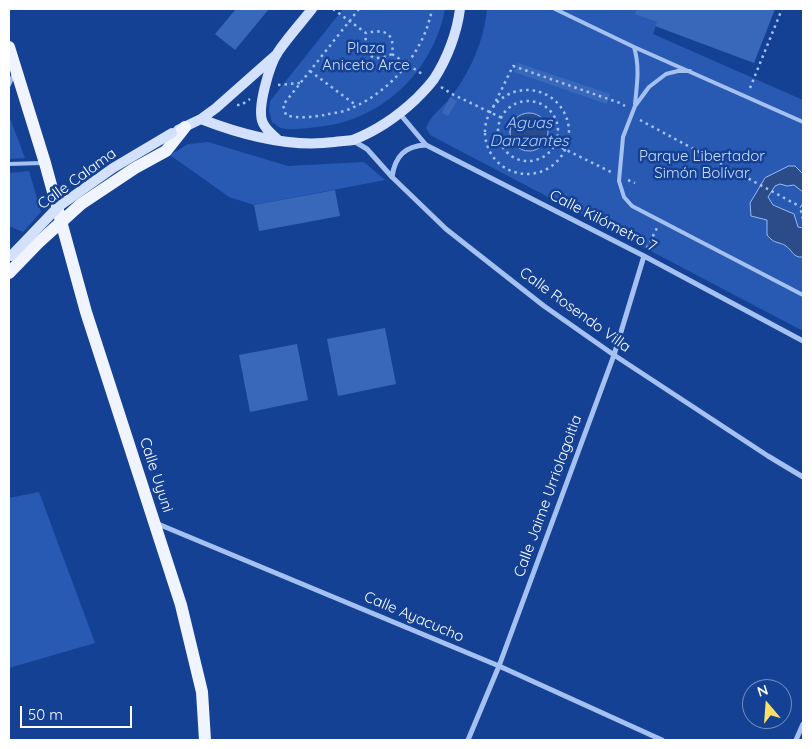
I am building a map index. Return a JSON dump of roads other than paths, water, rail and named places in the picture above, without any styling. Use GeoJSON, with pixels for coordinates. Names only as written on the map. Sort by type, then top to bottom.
{"type":"FeatureCollection","features":[{"type":"Feature","properties":{"kind":"main road"},"geometry":{"type":"LineString","coordinates":[[200,119],[216,108],[277,53],[312,9]]}},
{"type":"Feature","properties":{"kind":"main road"},"geometry":{"type":"LineString","coordinates":[[200,119],[230,130],[279,141],[319,144],[352,140],[400,114],[433,81],[448,54],[459,20],[460,9]]}},
{"type":"Feature","properties":{"kind":"main road","name":"Calle Uyuni"},"geometry":{"type":"LineString","coordinates":[[9,47],[12,70],[45,163],[86,312],[181,605],[202,692],[205,740]]}},
{"type":"Feature","properties":{"kind":"main road"},"geometry":{"type":"LineString","coordinates":[[277,53],[260,110],[262,122],[279,141]]}},
{"type":"Feature","properties":{"kind":"main road","name":"Calle Calama"},"geometry":{"type":"LineString","coordinates":[[9,259],[58,208],[113,168],[172,133],[200,119]]}},
{"type":"Feature","properties":{"kind":"main road"},"geometry":{"type":"LineString","coordinates":[[9,273],[38,242],[81,204],[135,168],[166,151],[184,127]]}},
{"type":"Feature","properties":{"kind":"street","name":"Calle Kilómetro 7"},"geometry":{"type":"LineString","coordinates":[[400,114],[426,145],[644,256],[803,341]]}},
{"type":"Feature","properties":{"kind":"street","name":"Calle Rosendo Villa"},"geometry":{"type":"LineString","coordinates":[[352,140],[367,149],[392,177],[446,229],[544,306],[768,456],[803,477]]}},
{"type":"Feature","properties":{"kind":"street"},"geometry":{"type":"LineString","coordinates":[[392,177],[398,157],[406,150],[419,145],[426,145]]}},
{"type":"Feature","properties":{"kind":"street","name":"Calle Jaime Urriolagoitia"},"geometry":{"type":"LineString","coordinates":[[468,740],[499,666],[614,354],[644,256]]}},
{"type":"Feature","properties":{"kind":"street","name":"Calle Ayacucho"},"geometry":{"type":"LineString","coordinates":[[155,523],[499,666],[662,740]]}},
{"type":"Feature","properties":{"kind":"street"},"geometry":{"type":"LineString","coordinates":[[796,740],[803,724]]}},
{"type":"Feature","properties":{"kind":"lane"},"geometry":{"type":"LineString","coordinates":[[555,9],[634,47],[803,122]]}},
{"type":"Feature","properties":{"kind":"lane"},"geometry":{"type":"LineString","coordinates":[[634,47],[638,59],[635,106]]}},
{"type":"Feature","properties":{"kind":"lane"},"geometry":{"type":"LineString","coordinates":[[9,85],[12,70]]}},
{"type":"Feature","properties":{"kind":"lane"},"geometry":{"type":"LineString","coordinates":[[690,71],[666,74],[649,87],[635,106],[623,137],[619,181],[624,198],[632,206],[803,295]]}},
{"type":"Feature","properties":{"kind":"lane"},"geometry":{"type":"LineString","coordinates":[[9,164],[45,163]]}},
{"type":"Feature","properties":{"kind":"water","name":"Aguas Danzantes"},"geometry":{"type":"Polygon","coordinates":[[[529,113],[536,114],[542,119],[547,125],[547,139],[542,145],[536,150],[529,151],[522,150],[516,145],[511,139],[510,132],[511,125],[516,119],[522,114],[529,113]]]}},
{"type":"Feature","properties":{"kind":"water"},"geometry":{"type":"Polygon","coordinates":[[[789,166],[795,166],[803,174],[803,192],[794,185],[780,184],[775,186],[768,197],[773,205],[794,214],[798,227],[803,228],[803,257],[795,255],[786,246],[775,242],[767,235],[767,220],[751,216],[750,203],[765,178],[789,166]]]}},
{"type":"Feature","properties":{"kind":"park label","name":"Plaza Aniceto Arce"},"geometry":{"type":"Point","coordinates":[366,56]}},
{"type":"Feature","properties":{"kind":"park label","name":"Parque Libertador Simón Bolívar"},"geometry":{"type":"Point","coordinates":[702,164]}}]}
